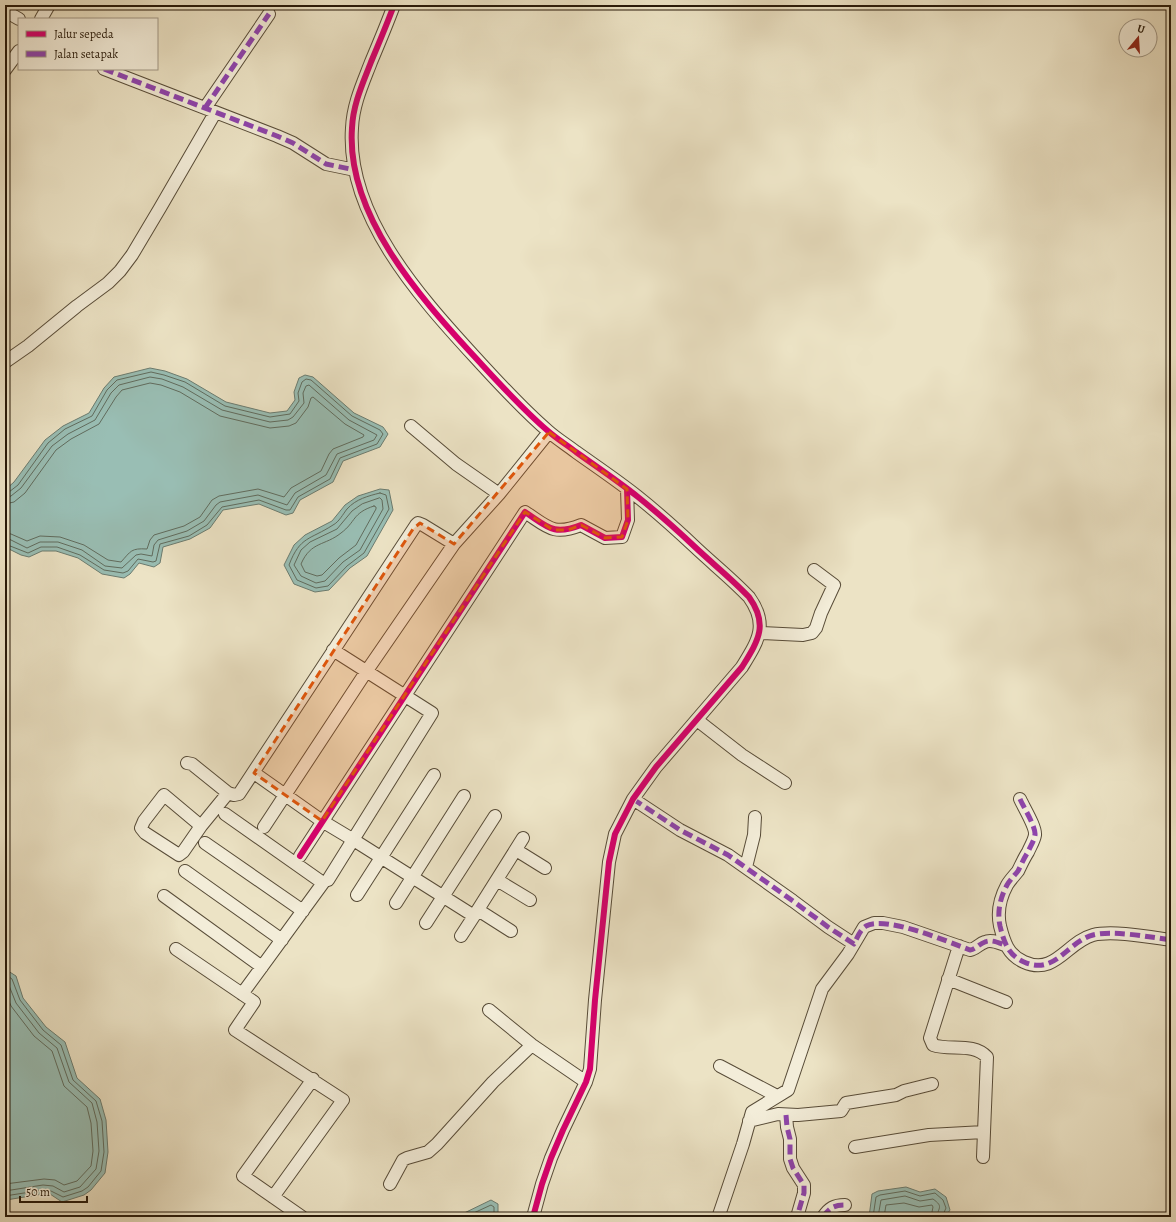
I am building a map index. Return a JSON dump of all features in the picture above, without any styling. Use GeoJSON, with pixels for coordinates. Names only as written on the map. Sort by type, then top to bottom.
{"type":"FeatureCollection","features":[{"type":"Feature","properties":{"kind":"street"},"geometry":{"type":"LineString","coordinates":[[42,18],[49,5]]}},
{"type":"Feature","properties":{"kind":"street"},"geometry":{"type":"LineString","coordinates":[[394,5],[356,102],[353,114],[351,144],[355,170],[373,222],[402,271],[450,329],[505,390],[549,432],[627,489],[666,520],[749,597],[758,612],[760,621],[760,633],[753,650],[742,667],[664,757],[633,799],[615,834],[611,847],[595,1000],[591,1063],[586,1082],[562,1130],[551,1158],[533,1217]]}},
{"type":"Feature","properties":{"kind":"street"},"geometry":{"type":"LineString","coordinates":[[5,11],[18,18]]}},
{"type":"Feature","properties":{"kind":"street"},"geometry":{"type":"LineString","coordinates":[[5,362],[28,346],[108,283],[120,271],[132,255],[156,215],[210,110],[269,14]]}},
{"type":"Feature","properties":{"kind":"street"},"geometry":{"type":"LineString","coordinates":[[5,70],[18,52]]}},
{"type":"Feature","properties":{"kind":"street"},"geometry":{"type":"LineString","coordinates":[[107,70],[286,140],[326,164],[355,170]]}},
{"type":"Feature","properties":{"kind":"street"},"geometry":{"type":"LineString","coordinates":[[411,426],[456,464],[499,494]]}},
{"type":"Feature","properties":{"kind":"street"},"geometry":{"type":"LineString","coordinates":[[264,827],[366,672],[454,544],[499,494],[549,432]]}},
{"type":"Feature","properties":{"kind":"street"},"geometry":{"type":"LineString","coordinates":[[300,856],[526,512],[553,530],[568,530],[581,525],[605,538],[622,537],[628,520],[627,489]]}},
{"type":"Feature","properties":{"kind":"street"},"geometry":{"type":"LineString","coordinates":[[187,763],[192,764],[228,793],[234,796],[238,794],[254,772],[416,525],[418,523],[423,525],[454,544]]}},
{"type":"Feature","properties":{"kind":"street"},"geometry":{"type":"LineString","coordinates":[[760,633],[802,635],[810,634],[814,631],[834,585],[814,570]]}},
{"type":"Feature","properties":{"kind":"street"},"geometry":{"type":"LineString","coordinates":[[328,880],[432,712],[333,650]]}},
{"type":"Feature","properties":{"kind":"street"},"geometry":{"type":"LineString","coordinates":[[696,720],[742,755],[785,782]]}},
{"type":"Feature","properties":{"kind":"street"},"geometry":{"type":"LineString","coordinates":[[254,772],[322,821],[412,877],[443,896],[511,931]]}},
{"type":"Feature","properties":{"kind":"street"},"geometry":{"type":"LineString","coordinates":[[357,895],[434,775]]}},
{"type":"Feature","properties":{"kind":"street"},"geometry":{"type":"LineString","coordinates":[[201,826],[164,795],[144,821],[141,828],[145,834],[179,855],[183,852],[201,826],[228,793]]}},
{"type":"Feature","properties":{"kind":"street"},"geometry":{"type":"LineString","coordinates":[[396,903],[464,796]]}},
{"type":"Feature","properties":{"kind":"street"},"geometry":{"type":"LineString","coordinates":[[633,799],[680,830],[714,847],[746,867],[828,927],[854,944]]}},
{"type":"Feature","properties":{"kind":"street"},"geometry":{"type":"LineString","coordinates":[[1020,799],[1034,829],[1035,835],[1018,871],[1007,885],[1001,899],[998,914],[1005,945],[1011,954],[1018,960],[1038,966],[1050,963],[1092,935],[1135,935],[1171,940]]}},
{"type":"Feature","properties":{"kind":"street"},"geometry":{"type":"LineString","coordinates":[[225,814],[323,883],[242,994]]}},
{"type":"Feature","properties":{"kind":"street"},"geometry":{"type":"LineString","coordinates":[[426,923],[495,816]]}},
{"type":"Feature","properties":{"kind":"street"},"geometry":{"type":"LineString","coordinates":[[746,867],[754,834],[754,817]]}},
{"type":"Feature","properties":{"kind":"street"},"geometry":{"type":"LineString","coordinates":[[461,936],[523,838]]}},
{"type":"Feature","properties":{"kind":"street"},"geometry":{"type":"LineString","coordinates":[[205,843],[303,911]]}},
{"type":"Feature","properties":{"kind":"street"},"geometry":{"type":"LineString","coordinates":[[516,850],[545,868]]}},
{"type":"Feature","properties":{"kind":"street"},"geometry":{"type":"LineString","coordinates":[[185,871],[282,940]]}},
{"type":"Feature","properties":{"kind":"street"},"geometry":{"type":"LineString","coordinates":[[497,880],[530,900]]}},
{"type":"Feature","properties":{"kind":"street"},"geometry":{"type":"LineString","coordinates":[[164,896],[262,967]]}},
{"type":"Feature","properties":{"kind":"street"},"geometry":{"type":"LineString","coordinates":[[717,1217],[719,1215],[743,1144],[752,1112],[788,1090],[822,989],[848,954],[864,927],[874,923],[883,923],[904,927],[970,950],[990,941],[1005,945]]}},
{"type":"Feature","properties":{"kind":"street"},"geometry":{"type":"LineString","coordinates":[[959,946],[931,1034],[930,1042],[937,1046],[968,1048],[984,1054],[987,1057],[983,1157]]}},
{"type":"Feature","properties":{"kind":"street"},"geometry":{"type":"LineString","coordinates":[[176,949],[254,1002],[235,1030],[313,1079],[343,1100],[273,1196]]}},
{"type":"Feature","properties":{"kind":"street"},"geometry":{"type":"LineString","coordinates":[[948,979],[1006,1002]]}},
{"type":"Feature","properties":{"kind":"street"},"geometry":{"type":"LineString","coordinates":[[489,1010],[532,1045],[586,1082]]}},
{"type":"Feature","properties":{"kind":"street"},"geometry":{"type":"LineString","coordinates":[[390,1184],[403,1160],[428,1152],[437,1144],[493,1082],[532,1045]]}},
{"type":"Feature","properties":{"kind":"street"},"geometry":{"type":"LineString","coordinates":[[720,1066],[778,1096]]}},
{"type":"Feature","properties":{"kind":"street"},"geometry":{"type":"LineString","coordinates":[[302,1217],[243,1176],[313,1079]]}},
{"type":"Feature","properties":{"kind":"street"},"geometry":{"type":"LineString","coordinates":[[749,1120],[778,1114],[786,1115],[841,1112],[846,1103],[896,1095],[904,1090],[932,1084]]}},
{"type":"Feature","properties":{"kind":"street"},"geometry":{"type":"LineString","coordinates":[[786,1115],[790,1139],[790,1159],[793,1168],[804,1185],[804,1193],[797,1217]]}},
{"type":"Feature","properties":{"kind":"street"},"geometry":{"type":"LineString","coordinates":[[855,1147],[929,1135],[984,1132]]}},
{"type":"Feature","properties":{"kind":"street"},"geometry":{"type":"LineString","coordinates":[[823,1217],[828,1210],[836,1205],[845,1205]]}},
{"type":"Feature","properties":{"kind":"highlighted area"},"geometry":{"type":"Polygon","coordinates":[[[549,432],[627,489],[628,520],[622,537],[605,538],[581,525],[568,530],[553,530],[525,512],[322,821],[254,773],[413,529],[420,523],[454,544],[549,432]]]}},
{"type":"Feature","properties":{"kind":"water"},"geometry":{"type":"Polygon","coordinates":[[[150,368],[165,371],[187,379],[226,402],[270,413],[287,411],[295,400],[294,392],[299,378],[305,375],[313,377],[354,413],[383,427],[388,434],[380,447],[343,461],[333,482],[300,500],[293,513],[286,515],[259,504],[223,510],[210,528],[190,539],[163,547],[160,563],[154,567],[139,563],[130,574],[124,578],[102,574],[78,558],[56,551],[42,551],[29,557],[21,555],[5,547],[5,490],[14,482],[45,440],[63,426],[89,413],[104,388],[114,377],[150,368]]]}},
{"type":"Feature","properties":{"kind":"water"},"geometry":{"type":"Polygon","coordinates":[[[380,489],[389,490],[393,510],[367,556],[350,568],[329,590],[315,592],[294,584],[284,565],[294,545],[305,535],[332,521],[345,505],[358,496],[380,489]]]}},
{"type":"Feature","properties":{"kind":"water"},"geometry":{"type":"Polygon","coordinates":[[[5,969],[16,976],[23,998],[46,1027],[65,1042],[77,1078],[100,1099],[106,1120],[108,1152],[105,1173],[91,1190],[84,1195],[62,1202],[50,1194],[6,1200],[5,1197],[5,969]]]}},
{"type":"Feature","properties":{"kind":"water"},"geometry":{"type":"Polygon","coordinates":[[[906,1187],[920,1192],[935,1189],[946,1197],[950,1210],[946,1216],[943,1217],[869,1217],[872,1194],[878,1191],[906,1187]]]}},
{"type":"Feature","properties":{"kind":"water"},"geometry":{"type":"Polygon","coordinates":[[[491,1200],[498,1204],[498,1217],[456,1217],[491,1200]]]}},
{"type":"Feature","properties":{"kind":"marked path"},"geometry":{"type":"LineString","coordinates":[[205,108],[269,14]]}},
{"type":"Feature","properties":{"kind":"marked path"},"geometry":{"type":"LineString","coordinates":[[107,70],[277,136],[293,143],[326,164],[355,170]]}},
{"type":"Feature","properties":{"kind":"marked path"},"geometry":{"type":"LineString","coordinates":[[633,799],[680,830],[728,855],[854,944],[859,934],[866,926],[887,924],[933,936],[970,950],[987,941],[1005,945]]}},
{"type":"Feature","properties":{"kind":"marked path"},"geometry":{"type":"LineString","coordinates":[[1020,799],[1032,822],[1035,835],[1018,871],[1008,883],[1001,900],[999,916],[1005,943],[1014,956],[1024,962],[1035,965],[1044,965],[1053,961],[1084,939],[1093,935],[1110,933],[1131,934],[1171,940]]}},
{"type":"Feature","properties":{"kind":"marked path"},"geometry":{"type":"LineString","coordinates":[[786,1115],[790,1139],[790,1159],[793,1168],[804,1185],[804,1193],[797,1217]]}},
{"type":"Feature","properties":{"kind":"marked path"},"geometry":{"type":"LineString","coordinates":[[823,1217],[827,1211],[832,1208],[845,1205]]}},
{"type":"Feature","properties":{"kind":"cycle path"},"geometry":{"type":"LineString","coordinates":[[394,5],[359,94],[354,111],[352,128],[353,160],[361,191],[373,222],[390,251],[430,306],[519,404],[555,437],[630,491],[674,528],[749,597],[759,616],[760,625],[757,641],[742,667],[656,767],[633,799],[615,834],[609,862],[595,1000],[590,1069],[586,1082],[551,1158],[533,1217]]}},
{"type":"Feature","properties":{"kind":"cycle path"},"geometry":{"type":"LineString","coordinates":[[300,856],[525,512],[545,526],[557,530],[564,530],[581,525],[605,538],[622,537],[628,520],[627,489]]}}]}
